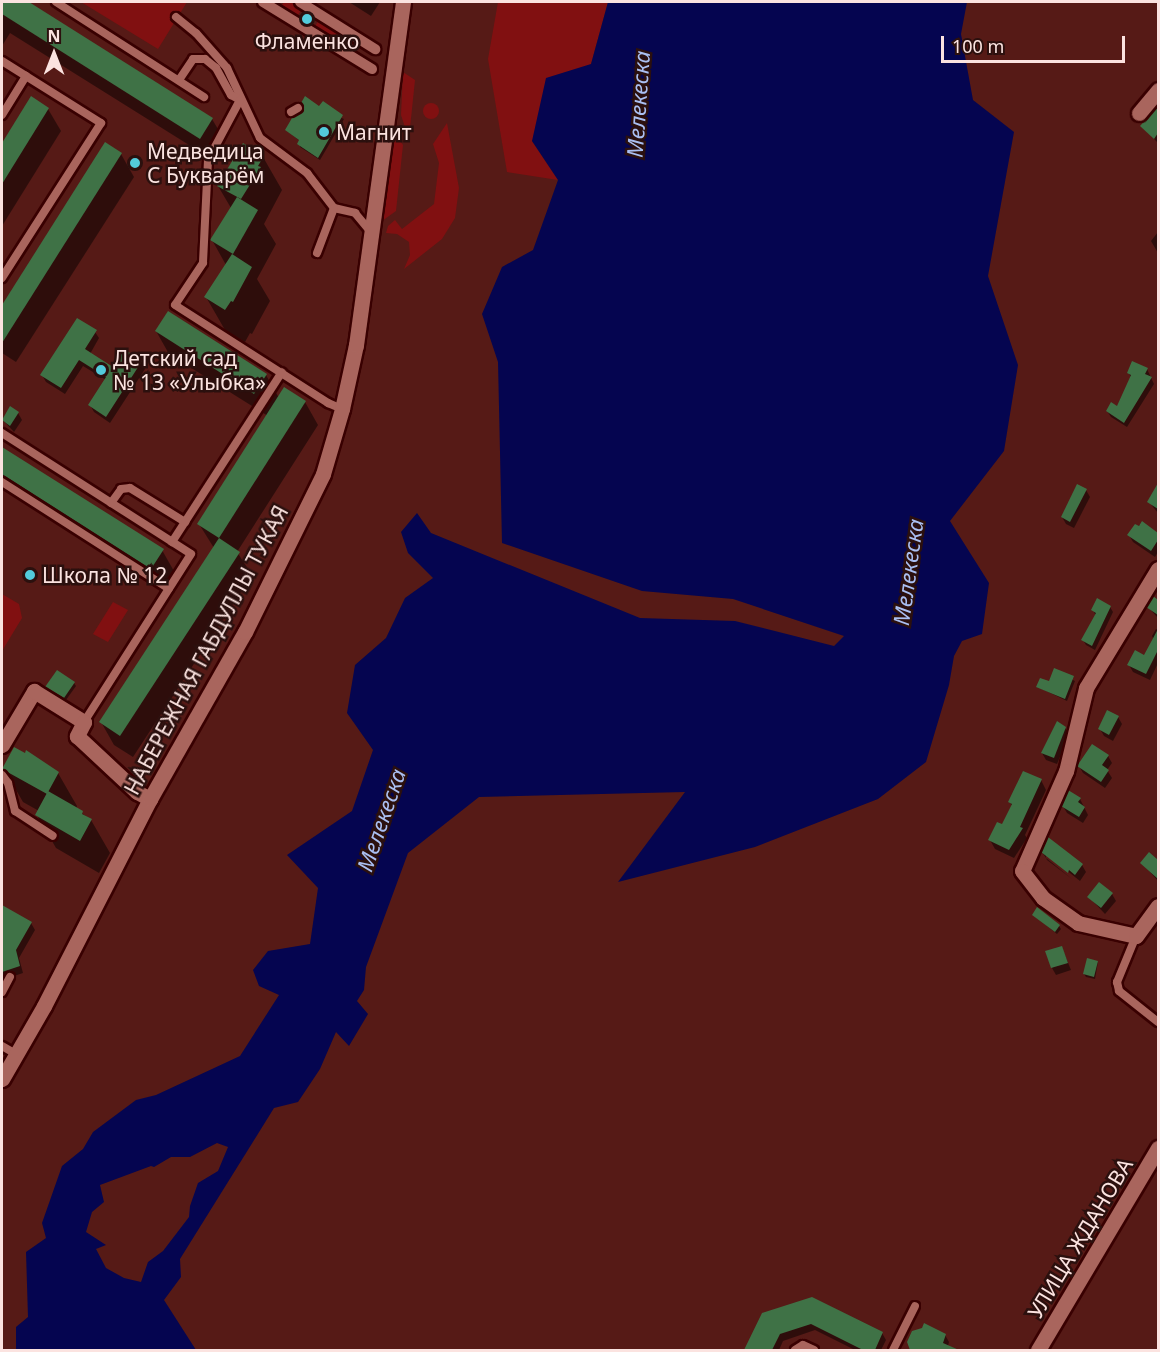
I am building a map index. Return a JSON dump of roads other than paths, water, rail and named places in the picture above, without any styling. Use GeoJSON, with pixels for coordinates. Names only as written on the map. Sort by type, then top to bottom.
{"type":"FeatureCollection","features":[{"type":"Feature","properties":{"kind":"main road","name":"НАБЕРЕЖНАЯ ГАБДУЛЛЫ ТУКАЯ"},"geometry":{"type":"LineString","coordinates":[[2,1079],[44,1006],[150,799],[280,564],[323,474],[342,409],[356,345],[403,2]]}},
{"type":"Feature","properties":{"kind":"main road"},"geometry":{"type":"LineString","coordinates":[[1138,113],[1158,90]]}},
{"type":"Feature","properties":{"kind":"main road"},"geometry":{"type":"LineString","coordinates":[[1158,569],[1086,688],[1066,771],[1022,871],[1043,897],[1078,923],[1136,936],[1158,906]]}},
{"type":"Feature","properties":{"kind":"main road"},"geometry":{"type":"LineString","coordinates":[[2,745],[33,691],[84,722],[77,736],[137,792],[150,799]]}},
{"type":"Feature","properties":{"kind":"main road","name":"УЛИЦА ЖДАНОВА"},"geometry":{"type":"LineString","coordinates":[[1038,1350],[1158,1148]]}},
{"type":"Feature","properties":{"kind":"street"},"geometry":{"type":"LineString","coordinates":[[263,2],[372,69]]}},
{"type":"Feature","properties":{"kind":"street"},"geometry":{"type":"LineString","coordinates":[[300,2],[375,49]]}},
{"type":"Feature","properties":{"kind":"lane"},"geometry":{"type":"LineString","coordinates":[[56,2],[204,97]]}},
{"type":"Feature","properties":{"kind":"lane"},"geometry":{"type":"LineString","coordinates":[[176,17],[196,33],[227,68],[240,100],[247,108],[260,138],[307,172],[334,208],[354,213],[373,234]]}},
{"type":"Feature","properties":{"kind":"lane"},"geometry":{"type":"LineString","coordinates":[[179,80],[193,59],[205,59],[216,68],[231,95],[240,100]]}},
{"type":"Feature","properties":{"kind":"lane"},"geometry":{"type":"LineString","coordinates":[[2,61],[101,123],[2,278]]}},
{"type":"Feature","properties":{"kind":"lane"},"geometry":{"type":"LineString","coordinates":[[2,115],[26,76]]}},
{"type":"Feature","properties":{"kind":"lane"},"geometry":{"type":"LineString","coordinates":[[240,100],[208,160],[203,263],[175,305],[328,403],[342,409]]}},
{"type":"Feature","properties":{"kind":"lane"},"geometry":{"type":"LineString","coordinates":[[317,253],[334,208]]}},
{"type":"Feature","properties":{"kind":"lane"},"geometry":{"type":"LineString","coordinates":[[172,542],[282,372]]}},
{"type":"Feature","properties":{"kind":"lane"},"geometry":{"type":"LineString","coordinates":[[2,433],[191,554],[84,722]]}},
{"type":"Feature","properties":{"kind":"lane"},"geometry":{"type":"LineString","coordinates":[[2,482],[169,589]]}},
{"type":"Feature","properties":{"kind":"lane"},"geometry":{"type":"LineString","coordinates":[[111,503],[121,489],[130,488],[185,522]]}},
{"type":"Feature","properties":{"kind":"lane"},"geometry":{"type":"LineString","coordinates":[[2,774],[8,783],[15,811],[53,836]]}},
{"type":"Feature","properties":{"kind":"lane"},"geometry":{"type":"LineString","coordinates":[[1136,936],[1117,982],[1119,991],[1158,1022]]}},
{"type":"Feature","properties":{"kind":"lane"},"geometry":{"type":"LineString","coordinates":[[2,992],[10,978]]}},
{"type":"Feature","properties":{"kind":"lane"},"geometry":{"type":"LineString","coordinates":[[2,1046],[16,1054]]}},
{"type":"Feature","properties":{"kind":"lane"},"geometry":{"type":"LineString","coordinates":[[893,1350],[915,1306]]}},
{"type":"Feature","properties":{"kind":"lane"},"geometry":{"type":"LineString","coordinates":[[795,1350],[803,1345],[814,1350]]}},
{"type":"Feature","properties":{"kind":"water","name":"Мелекеска"},"geometry":{"type":"Polygon","coordinates":[[[608,2],[967,2],[961,34],[973,100],[1014,132],[988,276],[1018,365],[1004,451],[950,521],[989,583],[982,634],[962,641],[954,656],[949,685],[926,762],[878,799],[755,847],[618,882],[685,792],[479,797],[408,853],[366,967],[364,990],[357,1001],[368,1014],[349,1046],[336,1032],[320,1069],[298,1102],[274,1108],[180,1259],[181,1277],[164,1300],[196,1350],[16,1350],[16,1327],[28,1317],[26,1252],[46,1238],[42,1223],[62,1166],[83,1149],[93,1132],[136,1100],[156,1095],[240,1056],[279,995],[259,986],[253,970],[268,951],[310,944],[318,888],[287,855],[352,811],[373,750],[347,713],[355,665],[386,638],[405,598],[433,578],[408,553],[401,532],[417,513],[431,533],[640,618],[735,621],[834,646],[844,636],[733,599],[642,591],[502,543],[498,362],[482,314],[502,267],[533,250],[558,180],[532,141],[546,78],[591,64],[608,2]],[[217,1143],[190,1157],[171,1157],[154,1167],[151,1166],[100,1185],[104,1202],[92,1212],[86,1232],[106,1245],[96,1249],[106,1268],[124,1278],[141,1282],[148,1262],[163,1251],[189,1217],[190,1206],[198,1183],[218,1171],[228,1147],[217,1143]]]}},
{"type":"Feature","properties":{"kind":"place","name":"Фламенко"},"geometry":{"type":"Point","coordinates":[307,19]}},
{"type":"Feature","properties":{"kind":"place","name":"Магнит"},"geometry":{"type":"Point","coordinates":[324,132]}},
{"type":"Feature","properties":{"kind":"place","name":"Медведица С Букварём"},"geometry":{"type":"Point","coordinates":[135,163]}},
{"type":"Feature","properties":{"kind":"place","name":"Детский сад № 13 «Улыбка»"},"geometry":{"type":"Point","coordinates":[101,370]}},
{"type":"Feature","properties":{"kind":"place","name":"Школа № 12"},"geometry":{"type":"Point","coordinates":[30,575]}}]}
